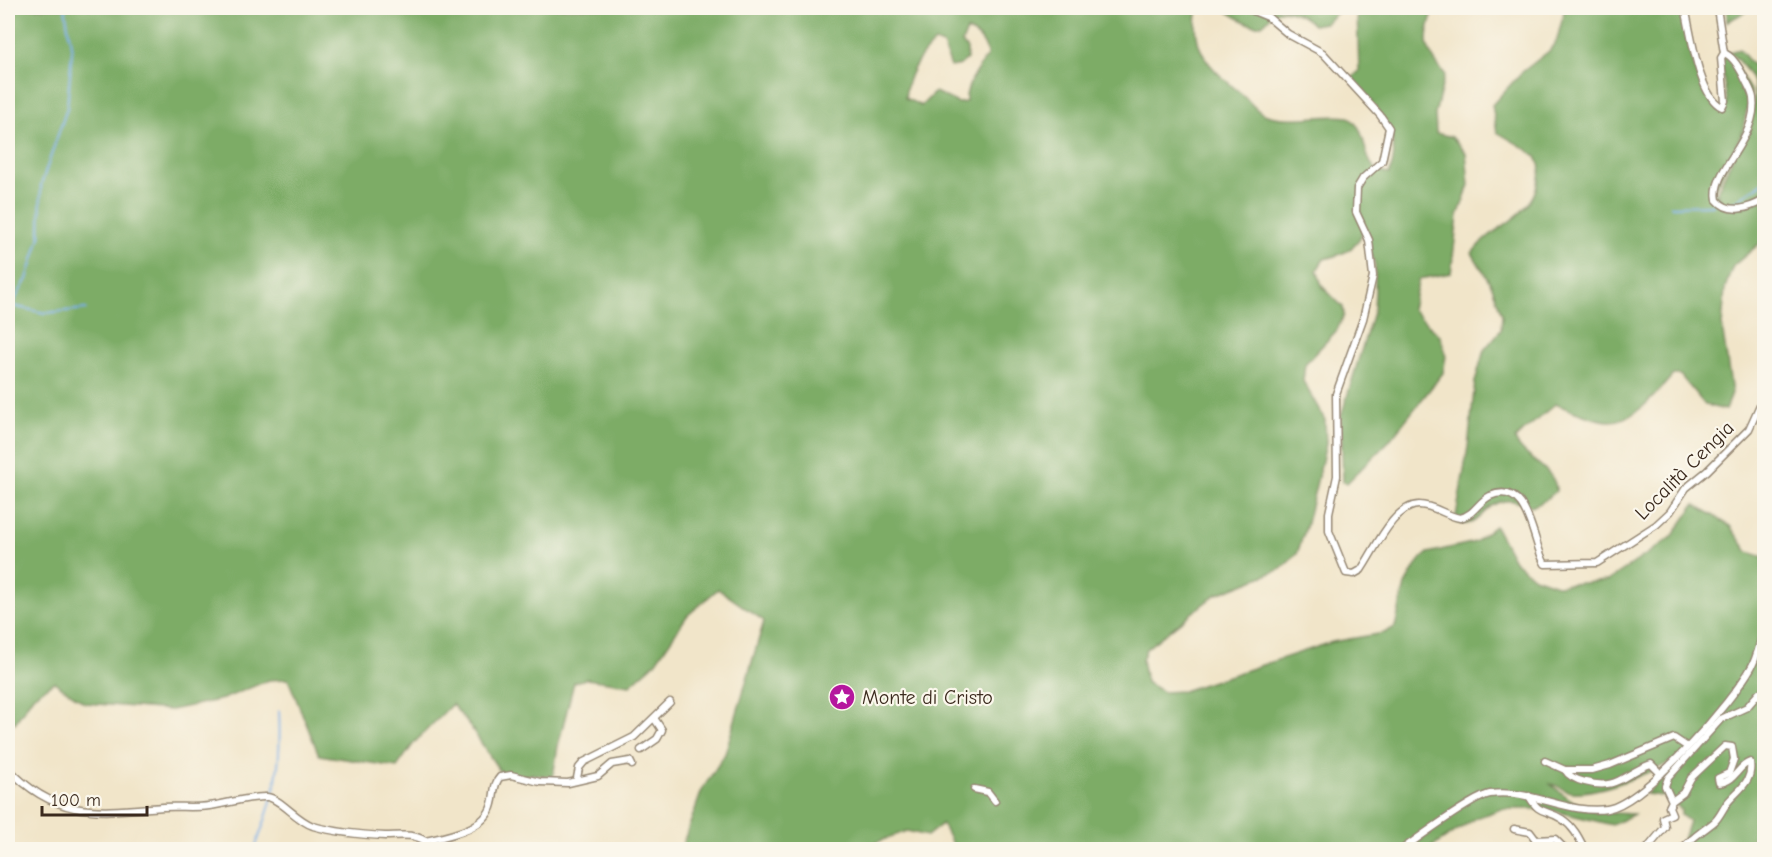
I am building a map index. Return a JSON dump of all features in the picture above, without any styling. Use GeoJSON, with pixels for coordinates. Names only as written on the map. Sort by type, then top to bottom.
{"type":"FeatureCollection","features":[{"type":"Feature","properties":{"kind":"street","name":"Località Cengia"},"geometry":{"type":"LineString","coordinates":[[1246,8],[1268,17],[1288,33],[1323,53],[1380,115],[1389,128],[1382,161],[1363,178],[1357,188],[1356,212],[1369,240],[1373,276],[1363,319],[1336,394],[1337,476],[1329,513],[1329,531],[1345,571],[1351,574],[1361,570],[1392,521],[1410,507],[1424,506],[1460,518],[1474,512],[1488,497],[1501,494],[1516,497],[1526,509],[1545,564],[1597,563],[1656,525],[1670,512],[1686,488],[1707,471],[1749,429],[1764,396]]}},
{"type":"Feature","properties":{"kind":"street"},"geometry":{"type":"LineString","coordinates":[[1684,8],[1693,55],[1711,95],[1720,107],[1725,101],[1721,58],[1724,53],[1717,8]]}},
{"type":"Feature","properties":{"kind":"street"},"geometry":{"type":"LineString","coordinates":[[1724,53],[1732,58],[1741,73],[1753,97],[1753,106],[1743,143],[1717,184],[1717,200],[1730,208],[1751,207],[1764,200]]}},
{"type":"Feature","properties":{"kind":"street"},"geometry":{"type":"LineString","coordinates":[[1401,849],[1480,797],[1501,793],[1529,796],[1577,808],[1606,809],[1627,801],[1661,774],[1739,687],[1753,664],[1764,627]]}},
{"type":"Feature","properties":{"kind":"street"},"geometry":{"type":"LineString","coordinates":[[1672,801],[1665,784],[1681,760],[1720,719],[1747,707],[1760,693]]}},
{"type":"Feature","properties":{"kind":"street"},"geometry":{"type":"LineString","coordinates":[[578,778],[579,768],[584,762],[624,744],[670,702]]}},
{"type":"Feature","properties":{"kind":"street"},"geometry":{"type":"LineString","coordinates":[[641,750],[657,739],[662,730],[654,718]]}},
{"type":"Feature","properties":{"kind":"street"},"geometry":{"type":"LineString","coordinates":[[1564,770],[1592,770],[1610,765],[1674,738],[1686,746]]}},
{"type":"Feature","properties":{"kind":"street"},"geometry":{"type":"LineString","coordinates":[[1646,849],[1665,827],[1663,819],[1672,814],[1669,807],[1672,801],[1683,793],[1691,778],[1725,746],[1732,747],[1734,759],[1730,772],[1718,778],[1719,783],[1730,781],[1744,764],[1750,762],[1745,785],[1728,801],[1716,821],[1689,840],[1681,849]]}},
{"type":"Feature","properties":{"kind":"street"},"geometry":{"type":"LineString","coordinates":[[578,778],[582,781],[598,776],[612,764],[630,761],[632,765]]}},
{"type":"Feature","properties":{"kind":"street"},"geometry":{"type":"LineString","coordinates":[[1545,761],[1581,781],[1603,785],[1616,784],[1651,764],[1661,774]]}},
{"type":"Feature","properties":{"kind":"street"},"geometry":{"type":"LineString","coordinates":[[8,768],[21,782],[66,807],[91,812],[206,806],[266,797],[274,800],[298,819],[314,826],[384,836],[418,837],[425,841],[465,830],[482,819],[492,805],[498,778],[511,775],[544,783],[568,783],[578,778]]}},
{"type":"Feature","properties":{"kind":"street"},"geometry":{"type":"LineString","coordinates":[[974,789],[988,792],[995,801]]}},
{"type":"Feature","properties":{"kind":"street"},"geometry":{"type":"LineString","coordinates":[[1529,796],[1536,809],[1564,820],[1580,838],[1585,849]]}},
{"type":"Feature","properties":{"kind":"street"},"geometry":{"type":"LineString","coordinates":[[1514,829],[1530,832],[1543,849]]}},
{"type":"Feature","properties":{"kind":"street"},"geometry":{"type":"LineString","coordinates":[[1536,840],[1555,839],[1566,849]]}},
{"type":"Feature","properties":{"kind":"street"},"geometry":{"type":"LineString","coordinates":[[425,841],[425,849]]}},
{"type":"Feature","properties":{"kind":"green space"},"geometry":{"type":"Polygon","coordinates":[[[8,8],[1198,8],[1196,23],[1200,48],[1213,68],[1255,108],[1261,113],[1274,117],[1349,117],[1359,128],[1370,162],[1381,172],[1389,174],[1393,160],[1391,134],[1378,110],[1352,78],[1359,71],[1357,11],[1361,8],[1435,8],[1428,27],[1427,43],[1432,57],[1445,74],[1435,114],[1436,133],[1452,137],[1466,153],[1469,185],[1458,216],[1451,273],[1419,279],[1412,309],[1441,337],[1446,356],[1443,373],[1389,441],[1347,483],[1343,482],[1341,416],[1374,309],[1375,265],[1363,229],[1358,242],[1349,250],[1324,259],[1317,270],[1322,286],[1343,307],[1344,315],[1337,330],[1305,364],[1303,381],[1325,420],[1326,444],[1306,527],[1297,554],[1281,569],[1215,595],[1146,649],[1142,660],[1146,682],[1163,692],[1183,691],[1332,642],[1384,633],[1395,627],[1405,585],[1418,562],[1428,553],[1475,542],[1495,526],[1514,561],[1534,577],[1557,585],[1607,581],[1672,537],[1695,504],[1730,526],[1748,552],[1764,557],[1764,830],[1736,849],[1680,849],[1689,821],[1681,815],[1681,810],[1670,797],[1646,794],[1691,750],[1650,772],[1616,785],[1584,792],[1571,792],[1550,784],[1574,802],[1597,812],[1634,814],[1612,825],[1546,809],[1501,809],[1476,818],[1429,849],[955,849],[942,824],[927,836],[907,831],[858,849],[681,849],[702,790],[725,754],[764,621],[718,589],[687,616],[655,663],[630,685],[586,679],[574,682],[558,746],[553,777],[531,774],[518,778],[501,773],[470,726],[452,704],[414,743],[397,767],[319,755],[288,679],[269,680],[223,699],[171,710],[85,703],[54,682],[33,696],[15,723],[8,719],[8,8]],[[967,30],[962,43],[967,49],[967,59],[960,65],[951,67],[943,45],[935,42],[929,48],[911,74],[905,98],[921,106],[935,92],[958,103],[966,102],[972,78],[987,57],[984,44],[967,30]]]}},
{"type":"Feature","properties":{"kind":"green space"},"geometry":{"type":"Polygon","coordinates":[[[1221,8],[1343,8],[1325,23],[1313,25],[1301,16],[1284,10],[1274,13],[1259,25],[1247,23],[1221,8]]]}},
{"type":"Feature","properties":{"kind":"green space"},"geometry":{"type":"Polygon","coordinates":[[[1565,8],[1682,8],[1693,62],[1703,87],[1719,109],[1725,107],[1727,101],[1721,62],[1728,53],[1751,92],[1742,132],[1714,191],[1726,209],[1764,201],[1764,240],[1733,266],[1725,288],[1722,326],[1732,393],[1726,410],[1705,405],[1680,375],[1673,375],[1645,405],[1628,417],[1619,420],[1596,419],[1555,404],[1515,439],[1524,452],[1551,476],[1556,491],[1546,500],[1532,506],[1509,501],[1500,502],[1488,508],[1475,521],[1463,524],[1455,522],[1468,447],[1475,382],[1484,350],[1501,330],[1502,315],[1492,286],[1472,253],[1528,204],[1540,173],[1539,162],[1533,154],[1497,132],[1492,105],[1521,73],[1549,51],[1557,40],[1565,8]]]}},
{"type":"Feature","properties":{"kind":"green space"},"geometry":{"type":"Polygon","coordinates":[[[1727,8],[1752,8],[1727,22],[1727,8]]]}},
{"type":"Feature","properties":{"kind":"green space"},"geometry":{"type":"Polygon","coordinates":[[[1739,49],[1764,78],[1764,198],[1743,207],[1722,204],[1717,192],[1747,124],[1754,96],[1754,86],[1750,76],[1729,52],[1739,49]]]}},
{"type":"Feature","properties":{"kind":"waterway"},"geometry":{"type":"LineString","coordinates":[[8,311],[27,279],[40,237],[41,185],[67,108],[72,52],[65,8]]}},
{"type":"Feature","properties":{"kind":"waterway"},"geometry":{"type":"LineString","coordinates":[[1729,205],[1764,182]]}},
{"type":"Feature","properties":{"kind":"waterway"},"geometry":{"type":"LineString","coordinates":[[1671,206],[1713,205]]}},
{"type":"Feature","properties":{"kind":"waterway"},"geometry":{"type":"LineString","coordinates":[[8,305],[45,313],[86,309]]}},
{"type":"Feature","properties":{"kind":"waterway"},"geometry":{"type":"LineString","coordinates":[[254,850],[276,782],[280,731],[279,711]]}},
{"type":"Feature","properties":{"kind":"place","name":"Monte di Cristo"},"geometry":{"type":"Point","coordinates":[842,697]}}]}
